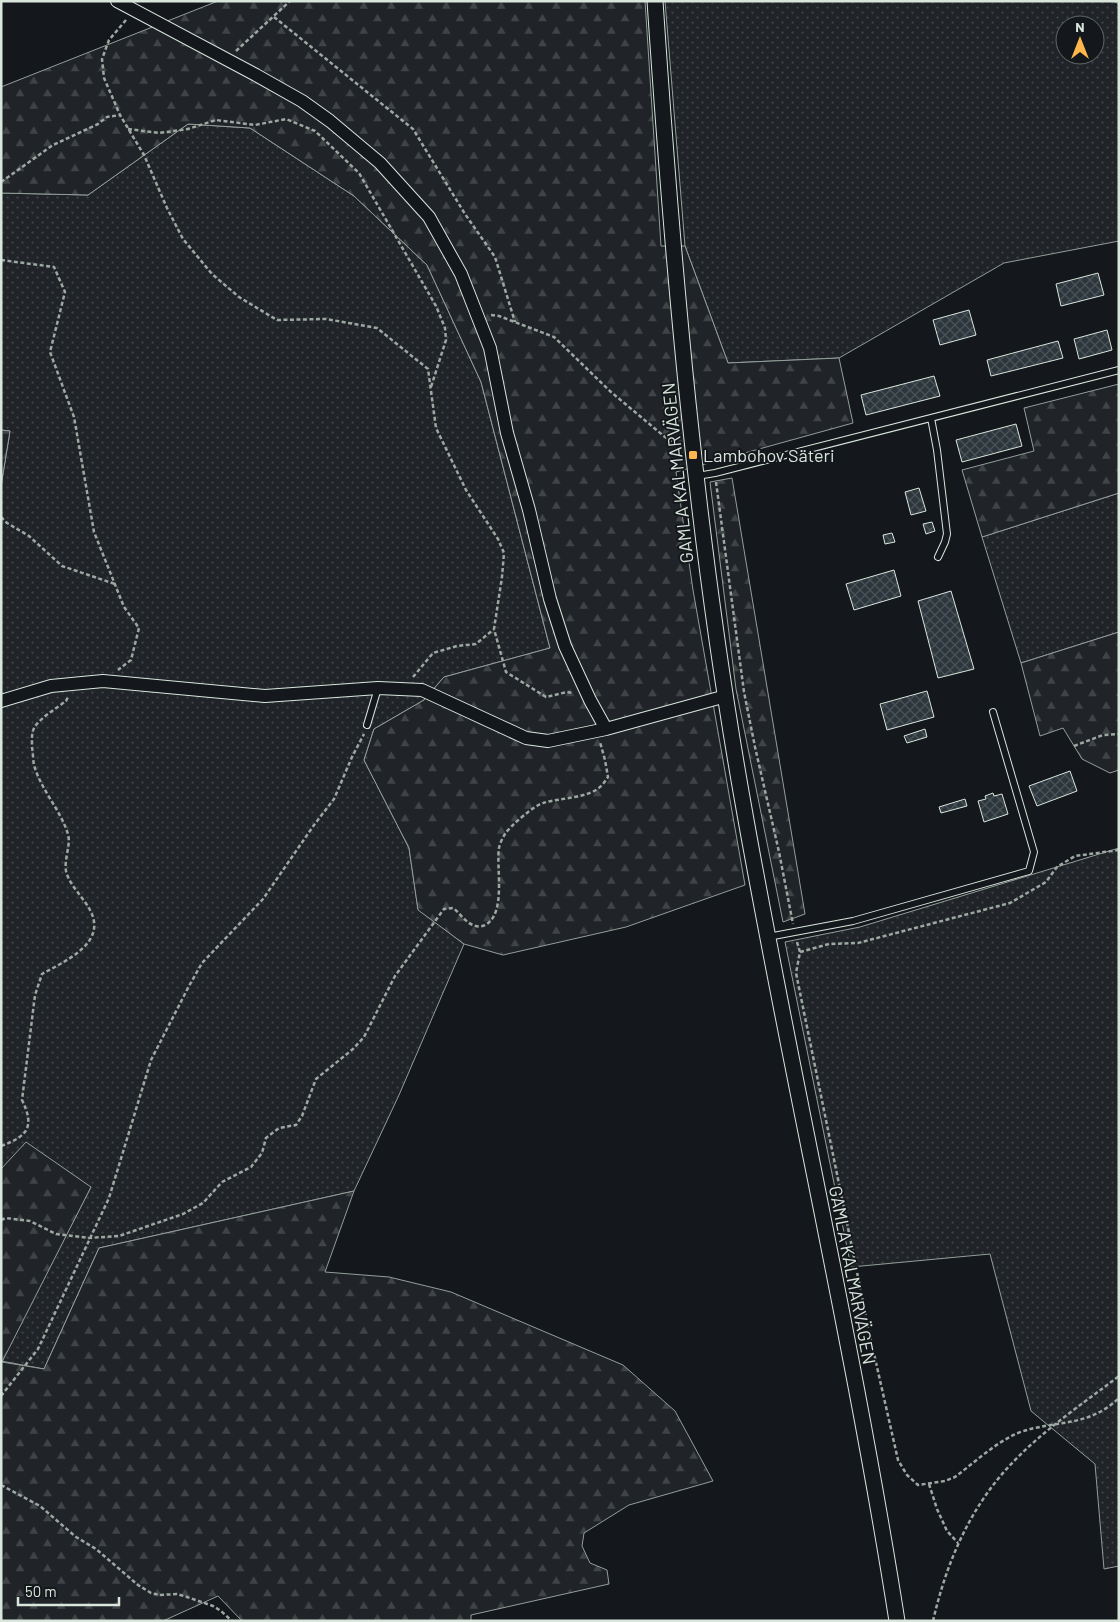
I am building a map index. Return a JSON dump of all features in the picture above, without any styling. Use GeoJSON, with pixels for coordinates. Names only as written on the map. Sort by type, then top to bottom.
{"type":"FeatureCollection","features":[{"type":"Feature","properties":{"kind":"street"},"geometry":{"type":"LineString","coordinates":[[117,1],[134,12],[302,101],[330,121],[380,163],[429,217],[461,274],[490,348],[507,433],[529,510],[550,599],[565,646],[602,730]]}},
{"type":"Feature","properties":{"kind":"street","name":"GAMLA KALMARVÄGEN"},"geometry":{"type":"LineString","coordinates":[[655,1],[664,141],[692,448],[708,585],[742,801],[808,1147],[847,1334],[897,1621]]}},
{"type":"Feature","properties":{"kind":"street"},"geometry":{"type":"LineString","coordinates":[[1,701],[51,686],[103,681],[265,696],[378,688],[422,690],[526,738],[548,742],[602,730],[726,696]]}},
{"type":"Feature","properties":{"kind":"lane"},"geometry":{"type":"LineString","coordinates":[[696,476],[715,473],[1119,370]]}},
{"type":"Feature","properties":{"kind":"lane"},"geometry":{"type":"LineString","coordinates":[[931,418],[947,534],[938,557]]}},
{"type":"Feature","properties":{"kind":"lane"},"geometry":{"type":"LineString","coordinates":[[367,725],[378,688]]}},
{"type":"Feature","properties":{"kind":"lane"},"geometry":{"type":"LineString","coordinates":[[768,938],[853,921],[1029,871],[1034,852],[993,712]]}},
{"type":"Feature","properties":{"kind":"path"},"geometry":{"type":"LineString","coordinates":[[226,60],[290,1]]}},
{"type":"Feature","properties":{"kind":"path"},"geometry":{"type":"LineString","coordinates":[[134,12],[109,40],[102,59],[104,78],[120,115],[144,155],[183,239],[212,274],[239,297],[276,320],[326,319],[377,328],[428,370],[436,428],[466,490],[498,539],[504,553],[494,629],[506,672],[546,698],[567,692],[578,694]]}},
{"type":"Feature","properties":{"kind":"path"},"geometry":{"type":"LineString","coordinates":[[274,17],[413,128],[465,214],[495,257],[515,322]]}},
{"type":"Feature","properties":{"kind":"path"},"geometry":{"type":"LineString","coordinates":[[1,182],[53,145],[98,124],[107,117],[120,115]]}},
{"type":"Feature","properties":{"kind":"path"},"geometry":{"type":"LineString","coordinates":[[128,128],[159,133],[188,128],[216,120],[255,125],[286,119],[315,131],[359,173],[436,306],[445,328],[446,340],[431,389]]}},
{"type":"Feature","properties":{"kind":"path"},"geometry":{"type":"LineString","coordinates":[[1,260],[54,267],[65,292],[50,352],[74,417],[94,532],[124,607],[139,628],[131,660],[103,681]]}},
{"type":"Feature","properties":{"kind":"path"},"geometry":{"type":"LineString","coordinates":[[476,313],[499,316],[554,338],[611,392],[666,437],[678,445],[692,448]]}},
{"type":"Feature","properties":{"kind":"path"},"geometry":{"type":"LineString","coordinates":[[715,473],[744,692],[800,952],[796,973],[870,1336],[898,1460],[907,1475],[918,1485],[955,1477],[1008,1438],[1027,1430],[1077,1421],[1100,1412],[1119,1398]]}},
{"type":"Feature","properties":{"kind":"path"},"geometry":{"type":"LineString","coordinates":[[1,517],[7,523],[29,536],[62,566],[115,584]]}},
{"type":"Feature","properties":{"kind":"path"},"geometry":{"type":"LineString","coordinates":[[402,689],[433,652],[457,646],[476,644],[494,629]]}},
{"type":"Feature","properties":{"kind":"path"},"geometry":{"type":"LineString","coordinates":[[1,1146],[19,1139],[27,1129],[28,1114],[22,1100],[36,995],[42,974],[72,958],[79,952],[91,940],[96,925],[90,911],[66,872],[69,836],[58,811],[42,786],[34,764],[32,735],[36,725],[66,701],[72,690],[70,684]]}},
{"type":"Feature","properties":{"kind":"path"},"geometry":{"type":"LineString","coordinates":[[1,1396],[38,1349],[108,1198],[151,1060],[189,986],[202,963],[263,899],[334,799],[367,725]]}},
{"type":"Feature","properties":{"kind":"path"},"geometry":{"type":"LineString","coordinates":[[1,1220],[6,1218],[30,1222],[56,1234],[89,1238],[119,1236],[183,1214],[203,1203],[222,1182],[251,1167],[262,1153],[266,1138],[279,1128],[296,1125],[302,1116],[316,1079],[354,1049],[364,1038],[395,976],[444,909],[453,908],[467,922],[475,926],[484,926],[491,921],[496,912],[499,889],[499,847],[504,834],[515,823],[541,804],[586,794],[600,787],[608,777],[602,730]]}},
{"type":"Feature","properties":{"kind":"path"},"geometry":{"type":"LineString","coordinates":[[1074,746],[1103,735],[1119,734]]}},
{"type":"Feature","properties":{"kind":"path"},"geometry":{"type":"LineString","coordinates":[[800,952],[829,944],[858,943],[1010,902],[1046,882],[1058,867],[1075,856],[1119,850]]}},
{"type":"Feature","properties":{"kind":"path"},"geometry":{"type":"LineString","coordinates":[[933,1621],[940,1591],[958,1543],[979,1505],[997,1479],[1017,1458],[1054,1426],[1119,1376]]}},
{"type":"Feature","properties":{"kind":"path"},"geometry":{"type":"LineString","coordinates":[[929,1484],[947,1531],[958,1543]]}},
{"type":"Feature","properties":{"kind":"path"},"geometry":{"type":"LineString","coordinates":[[1,1485],[40,1506],[76,1537],[96,1550],[151,1594],[177,1594],[187,1597],[213,1606],[222,1611],[232,1621]]}},
{"type":"Feature","properties":{"kind":"green space"},"geometry":{"type":"Polygon","coordinates":[[[218,1],[645,1],[661,246],[685,246],[728,363],[839,358],[853,423],[676,472],[693,590],[745,885],[626,927],[503,955],[464,944],[418,910],[409,848],[364,760],[374,729],[424,700],[444,677],[550,648],[481,382],[427,265],[354,196],[250,128],[188,124],[88,195],[1,193],[1,87],[218,1]]]}},
{"type":"Feature","properties":{"kind":"green space"},"geometry":{"type":"Polygon","coordinates":[[[665,1],[1113,1],[1119,4],[1119,241],[1004,263],[839,358],[728,363],[685,246],[665,1]]]}},
{"type":"Feature","properties":{"kind":"green space"},"geometry":{"type":"Polygon","coordinates":[[[188,124],[250,128],[354,196],[427,265],[481,382],[550,648],[444,677],[424,700],[374,729],[364,760],[409,848],[418,909],[464,944],[399,1095],[354,1191],[99,1248],[44,1369],[1,1361],[91,1187],[1,1169],[1,486],[10,431],[1,430],[1,193],[88,195],[188,124]]]}},
{"type":"Feature","properties":{"kind":"green space"},"geometry":{"type":"Polygon","coordinates":[[[1119,384],[1119,493],[982,537],[962,470],[1034,451],[1024,408],[1119,384]]]}},
{"type":"Feature","properties":{"kind":"green space"},"geometry":{"type":"Polygon","coordinates":[[[1,430],[10,431],[1,486],[1,430]]]}},
{"type":"Feature","properties":{"kind":"green space"},"geometry":{"type":"Polygon","coordinates":[[[732,478],[805,914],[783,922],[736,689],[710,482],[732,478]]]}},
{"type":"Feature","properties":{"kind":"green space"},"geometry":{"type":"Polygon","coordinates":[[[1119,493],[1119,632],[1021,663],[982,537],[1119,493]]]}},
{"type":"Feature","properties":{"kind":"green space"},"geometry":{"type":"Polygon","coordinates":[[[1119,632],[1119,770],[1110,773],[1082,759],[1063,728],[1040,736],[1021,663],[1119,632]]]}},
{"type":"Feature","properties":{"kind":"green space"},"geometry":{"type":"Polygon","coordinates":[[[1119,848],[1119,1566],[1104,1569],[1095,1464],[1031,1411],[990,1254],[851,1267],[785,942],[860,927],[1119,848]]]}},
{"type":"Feature","properties":{"kind":"green space"},"geometry":{"type":"Polygon","coordinates":[[[26,1142],[91,1187],[2,1362],[44,1369],[99,1248],[354,1191],[325,1272],[389,1277],[451,1292],[623,1365],[675,1411],[713,1481],[629,1505],[584,1533],[582,1546],[590,1563],[607,1570],[609,1584],[471,1615],[471,1621],[242,1621],[218,1596],[163,1621],[1,1621],[1,1169],[26,1142]]]}},
{"type":"Feature","properties":{"kind":"building"},"geometry":{"type":"Polygon","coordinates":[[[1098,273],[1104,295],[1061,306],[1056,284],[1098,273]]]}},
{"type":"Feature","properties":{"kind":"building"},"geometry":{"type":"Polygon","coordinates":[[[969,310],[976,335],[940,345],[933,320],[969,310]]]}},
{"type":"Feature","properties":{"kind":"building"},"geometry":{"type":"Polygon","coordinates":[[[1107,330],[1112,350],[1079,359],[1074,339],[1107,330]]]}},
{"type":"Feature","properties":{"kind":"building"},"geometry":{"type":"Polygon","coordinates":[[[1058,341],[1063,358],[991,376],[987,360],[1058,341]]]}},
{"type":"Feature","properties":{"kind":"building"},"geometry":{"type":"Polygon","coordinates":[[[934,376],[940,396],[866,415],[861,395],[934,376]]]}},
{"type":"Feature","properties":{"kind":"building"},"geometry":{"type":"Polygon","coordinates":[[[1016,424],[1022,446],[962,462],[956,440],[1016,424]]]}},
{"type":"Feature","properties":{"kind":"building"},"geometry":{"type":"Polygon","coordinates":[[[919,488],[926,511],[911,515],[905,492],[919,488]]]}},
{"type":"Feature","properties":{"kind":"building"},"geometry":{"type":"Polygon","coordinates":[[[932,522],[935,531],[926,534],[923,524],[932,522]]]}},
{"type":"Feature","properties":{"kind":"building"},"geometry":{"type":"Polygon","coordinates":[[[892,533],[895,542],[885,544],[883,535],[892,533]]]}},
{"type":"Feature","properties":{"kind":"building"},"geometry":{"type":"Polygon","coordinates":[[[894,570],[901,596],[854,610],[846,584],[894,570]]]}},
{"type":"Feature","properties":{"kind":"building"},"geometry":{"type":"Polygon","coordinates":[[[951,591],[974,669],[938,678],[918,601],[951,591]]]}},
{"type":"Feature","properties":{"kind":"building"},"geometry":{"type":"Polygon","coordinates":[[[927,691],[934,717],[887,730],[880,704],[927,691]]]}},
{"type":"Feature","properties":{"kind":"building"},"geometry":{"type":"Polygon","coordinates":[[[925,729],[927,737],[907,743],[904,736],[925,729]]]}},
{"type":"Feature","properties":{"kind":"building"},"geometry":{"type":"Polygon","coordinates":[[[1070,771],[1077,791],[1037,806],[1029,786],[1070,771]]]}},
{"type":"Feature","properties":{"kind":"building"},"geometry":{"type":"Polygon","coordinates":[[[993,793],[994,796],[1002,794],[1008,814],[984,822],[978,801],[986,799],[985,796],[993,793]]]}},
{"type":"Feature","properties":{"kind":"building"},"geometry":{"type":"Polygon","coordinates":[[[965,799],[967,806],[941,813],[939,807],[965,799]]]}},
{"type":"Feature","properties":{"kind":"place","name":"Lambohov Säteri"},"geometry":{"type":"Point","coordinates":[693,455]}}]}
